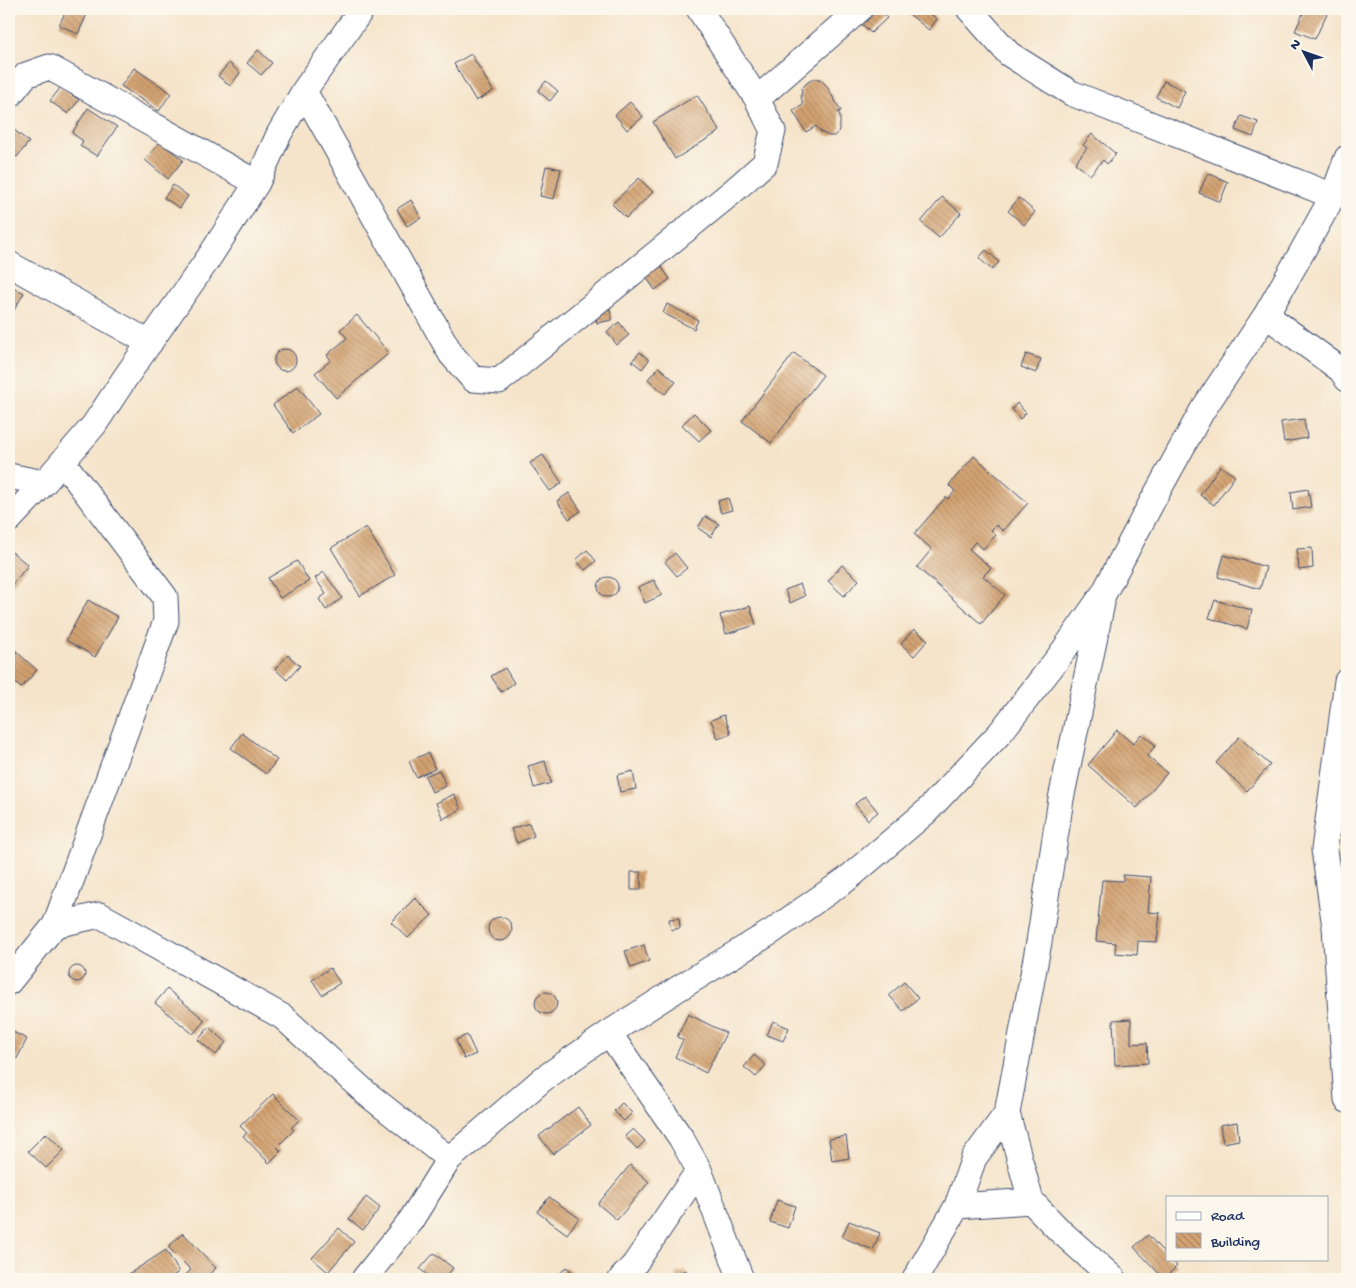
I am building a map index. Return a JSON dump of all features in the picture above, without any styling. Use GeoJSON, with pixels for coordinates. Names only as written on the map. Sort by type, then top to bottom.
{"type":"FeatureCollection","features":[{"type":"Feature","properties":{"kind":"street"},"geometry":{"type":"LineString","coordinates":[[9,520],[63,462],[94,425],[208,259],[256,183],[279,134],[304,90],[362,9]]}},
{"type":"Feature","properties":{"kind":"street"},"geometry":{"type":"LineString","coordinates":[[304,90],[450,354],[473,379],[499,381],[724,199],[765,163],[773,131],[757,99],[698,9]]}},
{"type":"Feature","properties":{"kind":"street"},"geometry":{"type":"LineString","coordinates":[[757,99],[860,9]]}},
{"type":"Feature","properties":{"kind":"street"},"geometry":{"type":"LineString","coordinates":[[969,9],[1009,54],[1071,93],[1332,196]]}},
{"type":"Feature","properties":{"kind":"street"},"geometry":{"type":"LineString","coordinates":[[9,96],[26,76],[48,67],[256,183]]}},
{"type":"Feature","properties":{"kind":"street"},"geometry":{"type":"LineString","coordinates":[[364,1279],[411,1220],[449,1159],[543,1079],[609,1033],[771,932],[847,879],[926,812],[1000,733],[1060,656],[1104,593],[1152,500],[1202,411],[1266,315],[1332,196],[1347,158]]}},
{"type":"Feature","properties":{"kind":"street"},"geometry":{"type":"LineString","coordinates":[[9,264],[150,343]]}},
{"type":"Feature","properties":{"kind":"street"},"geometry":{"type":"LineString","coordinates":[[1266,315],[1341,370],[1347,379]]}},
{"type":"Feature","properties":{"kind":"street"},"geometry":{"type":"LineString","coordinates":[[9,982],[55,926],[166,620],[166,597],[63,462]]}},
{"type":"Feature","properties":{"kind":"street"},"geometry":{"type":"LineString","coordinates":[[9,476],[44,483]]}},
{"type":"Feature","properties":{"kind":"street"},"geometry":{"type":"LineString","coordinates":[[915,1279],[957,1206],[974,1158],[1007,1113],[1039,942],[1061,799],[1104,593]]}},
{"type":"Feature","properties":{"kind":"street"},"geometry":{"type":"LineString","coordinates":[[1347,681],[1324,850],[1335,927],[1347,1100]]}},
{"type":"Feature","properties":{"kind":"street"},"geometry":{"type":"LineString","coordinates":[[1324,850],[1347,880]]}},
{"type":"Feature","properties":{"kind":"street"},"geometry":{"type":"LineString","coordinates":[[55,926],[100,915],[283,1017],[366,1093],[449,1159]]}},
{"type":"Feature","properties":{"kind":"street"},"geometry":{"type":"LineString","coordinates":[[609,1033],[681,1138],[699,1170],[741,1279]]}},
{"type":"Feature","properties":{"kind":"street"},"geometry":{"type":"LineString","coordinates":[[1007,1113],[1031,1200],[1060,1232],[1114,1279]]}},
{"type":"Feature","properties":{"kind":"street"},"geometry":{"type":"LineString","coordinates":[[622,1279],[634,1265],[699,1170]]}},
{"type":"Feature","properties":{"kind":"street"},"geometry":{"type":"LineString","coordinates":[[957,1206],[1031,1200]]}},
{"type":"Feature","properties":{"kind":"building"},"geometry":{"type":"Polygon","coordinates":[[[67,9],[76,9],[87,14],[78,34],[59,25],[67,9]]]}},
{"type":"Feature","properties":{"kind":"building"},"geometry":{"type":"Polygon","coordinates":[[[870,9],[878,9],[887,18],[871,33],[858,20],[870,9]]]}},
{"type":"Feature","properties":{"kind":"building"},"geometry":{"type":"Polygon","coordinates":[[[912,9],[924,9],[937,19],[929,30],[909,14],[912,9]]]}},
{"type":"Feature","properties":{"kind":"building"},"geometry":{"type":"Polygon","coordinates":[[[1305,9],[1329,9],[1315,39],[1295,31],[1305,9]]]}},
{"type":"Feature","properties":{"kind":"building"},"geometry":{"type":"Polygon","coordinates":[[[258,50],[272,63],[261,75],[247,63],[258,50]]]}},
{"type":"Feature","properties":{"kind":"building"},"geometry":{"type":"Polygon","coordinates":[[[471,54],[493,91],[476,101],[454,64],[471,54]]]}},
{"type":"Feature","properties":{"kind":"building"},"geometry":{"type":"Polygon","coordinates":[[[229,63],[240,73],[230,86],[218,76],[229,63]]]}},
{"type":"Feature","properties":{"kind":"building"},"geometry":{"type":"Polygon","coordinates":[[[134,68],[171,93],[159,111],[121,86],[134,68]]]}},
{"type":"Feature","properties":{"kind":"building"},"geometry":{"type":"Polygon","coordinates":[[[813,79],[820,79],[826,85],[841,111],[838,112],[840,126],[834,136],[821,132],[816,126],[806,132],[793,111],[803,105],[802,88],[813,79]]]}},
{"type":"Feature","properties":{"kind":"building"},"geometry":{"type":"Polygon","coordinates":[[[546,81],[558,91],[550,101],[538,91],[546,81]]]}},
{"type":"Feature","properties":{"kind":"building"},"geometry":{"type":"Polygon","coordinates":[[[1164,81],[1185,91],[1177,108],[1156,97],[1164,81]]]}},
{"type":"Feature","properties":{"kind":"building"},"geometry":{"type":"Polygon","coordinates":[[[61,87],[79,100],[68,114],[50,101],[61,87]]]}},
{"type":"Feature","properties":{"kind":"building"},"geometry":{"type":"Polygon","coordinates":[[[697,95],[720,131],[675,159],[653,122],[697,95]]]}},
{"type":"Feature","properties":{"kind":"building"},"geometry":{"type":"Polygon","coordinates":[[[630,102],[643,117],[627,130],[615,115],[630,102]]]}},
{"type":"Feature","properties":{"kind":"building"},"geometry":{"type":"Polygon","coordinates":[[[88,108],[117,127],[97,156],[80,146],[83,141],[72,133],[88,108]]]}},
{"type":"Feature","properties":{"kind":"building"},"geometry":{"type":"Polygon","coordinates":[[[1241,116],[1258,122],[1253,137],[1235,130],[1241,116]]]}},
{"type":"Feature","properties":{"kind":"building"},"geometry":{"type":"Polygon","coordinates":[[[13,129],[29,142],[17,157],[9,151],[9,135],[13,129]]]}},
{"type":"Feature","properties":{"kind":"building"},"geometry":{"type":"Polygon","coordinates":[[[1092,134],[1116,154],[1107,164],[1103,160],[1090,175],[1075,163],[1087,148],[1083,145],[1092,134]]]}},
{"type":"Feature","properties":{"kind":"building"},"geometry":{"type":"Polygon","coordinates":[[[160,142],[183,160],[168,179],[145,160],[160,142]]]}},
{"type":"Feature","properties":{"kind":"building"},"geometry":{"type":"Polygon","coordinates":[[[546,166],[561,169],[554,199],[540,196],[546,166]]]}},
{"type":"Feature","properties":{"kind":"building"},"geometry":{"type":"Polygon","coordinates":[[[1208,173],[1228,182],[1220,202],[1199,193],[1208,173]]]}},
{"type":"Feature","properties":{"kind":"building"},"geometry":{"type":"Polygon","coordinates":[[[639,178],[653,192],[626,218],[612,204],[639,178]]]}},
{"type":"Feature","properties":{"kind":"building"},"geometry":{"type":"Polygon","coordinates":[[[173,185],[188,196],[180,208],[164,198],[173,185]]]}},
{"type":"Feature","properties":{"kind":"building"},"geometry":{"type":"Polygon","coordinates":[[[942,197],[961,213],[939,238],[921,222],[942,197]]]}},
{"type":"Feature","properties":{"kind":"building"},"geometry":{"type":"Polygon","coordinates":[[[1019,198],[1035,212],[1024,225],[1008,211],[1019,198]]]}},
{"type":"Feature","properties":{"kind":"building"},"geometry":{"type":"Polygon","coordinates":[[[411,200],[421,218],[407,226],[397,209],[411,200]]]}},
{"type":"Feature","properties":{"kind":"building"},"geometry":{"type":"Polygon","coordinates":[[[986,250],[999,262],[992,270],[979,258],[986,250]]]}},
{"type":"Feature","properties":{"kind":"building"},"geometry":{"type":"Polygon","coordinates":[[[655,257],[670,279],[655,290],[640,268],[655,257]]]}},
{"type":"Feature","properties":{"kind":"building"},"geometry":{"type":"Polygon","coordinates":[[[9,285],[24,293],[9,319],[9,285]]]}},
{"type":"Feature","properties":{"kind":"building"},"geometry":{"type":"Polygon","coordinates":[[[667,304],[698,320],[694,329],[663,313],[667,304]]]}},
{"type":"Feature","properties":{"kind":"building"},"geometry":{"type":"Polygon","coordinates":[[[609,305],[612,320],[597,323],[594,307],[609,305]]]}},
{"type":"Feature","properties":{"kind":"building"},"geometry":{"type":"Polygon","coordinates":[[[357,315],[389,353],[336,398],[315,373],[331,360],[327,355],[347,338],[340,330],[357,315]]]}},
{"type":"Feature","properties":{"kind":"building"},"geometry":{"type":"Polygon","coordinates":[[[619,322],[629,335],[617,345],[607,332],[619,322]]]}},
{"type":"Feature","properties":{"kind":"building"},"geometry":{"type":"Polygon","coordinates":[[[285,349],[293,352],[296,360],[293,368],[285,371],[277,368],[274,360],[277,352],[285,349]]]}},
{"type":"Feature","properties":{"kind":"building"},"geometry":{"type":"Polygon","coordinates":[[[640,352],[649,360],[642,369],[632,361],[640,352]]]}},
{"type":"Feature","properties":{"kind":"building"},"geometry":{"type":"Polygon","coordinates":[[[794,353],[823,375],[771,443],[742,421],[794,353]]]}},
{"type":"Feature","properties":{"kind":"building"},"geometry":{"type":"Polygon","coordinates":[[[1026,354],[1041,359],[1036,373],[1021,367],[1026,354]]]}},
{"type":"Feature","properties":{"kind":"building"},"geometry":{"type":"Polygon","coordinates":[[[659,367],[676,382],[665,394],[648,379],[659,367]]]}},
{"type":"Feature","properties":{"kind":"building"},"geometry":{"type":"Polygon","coordinates":[[[298,386],[319,414],[293,433],[273,405],[298,386]]]}},
{"type":"Feature","properties":{"kind":"building"},"geometry":{"type":"Polygon","coordinates":[[[1017,403],[1026,413],[1020,419],[1012,409],[1017,403]]]}},
{"type":"Feature","properties":{"kind":"building"},"geometry":{"type":"Polygon","coordinates":[[[694,413],[711,430],[699,441],[682,425],[694,413]]]}},
{"type":"Feature","properties":{"kind":"building"},"geometry":{"type":"Polygon","coordinates":[[[1304,419],[1307,438],[1284,442],[1281,422],[1304,419]]]}},
{"type":"Feature","properties":{"kind":"building"},"geometry":{"type":"Polygon","coordinates":[[[543,455],[562,483],[550,491],[530,463],[543,455]]]}},
{"type":"Feature","properties":{"kind":"building"},"geometry":{"type":"Polygon","coordinates":[[[974,456],[1028,503],[1003,531],[996,525],[991,530],[996,535],[983,549],[975,542],[969,549],[991,568],[983,576],[1005,595],[981,624],[917,567],[932,549],[914,534],[946,497],[948,499],[955,491],[949,485],[974,456]]]}},
{"type":"Feature","properties":{"kind":"building"},"geometry":{"type":"Polygon","coordinates":[[[1220,466],[1235,476],[1214,505],[1200,495],[1220,466]]]}},
{"type":"Feature","properties":{"kind":"building"},"geometry":{"type":"Polygon","coordinates":[[[1308,489],[1311,507],[1293,510],[1291,492],[1308,489]]]}},
{"type":"Feature","properties":{"kind":"building"},"geometry":{"type":"Polygon","coordinates":[[[569,493],[581,511],[569,519],[557,501],[569,493]]]}},
{"type":"Feature","properties":{"kind":"building"},"geometry":{"type":"Polygon","coordinates":[[[728,498],[732,510],[721,513],[718,501],[728,498]]]}},
{"type":"Feature","properties":{"kind":"building"},"geometry":{"type":"Polygon","coordinates":[[[705,516],[719,524],[711,537],[698,528],[705,516]]]}},
{"type":"Feature","properties":{"kind":"building"},"geometry":{"type":"Polygon","coordinates":[[[366,527],[395,575],[360,596],[331,548],[366,527]]]}},
{"type":"Feature","properties":{"kind":"building"},"geometry":{"type":"Polygon","coordinates":[[[1312,548],[1313,568],[1299,570],[1297,549],[1312,548]]]}},
{"type":"Feature","properties":{"kind":"building"},"geometry":{"type":"Polygon","coordinates":[[[587,550],[596,561],[585,570],[576,560],[587,550]]]}},
{"type":"Feature","properties":{"kind":"building"},"geometry":{"type":"Polygon","coordinates":[[[12,552],[28,565],[9,589],[9,556],[12,552]]]}},
{"type":"Feature","properties":{"kind":"building"},"geometry":{"type":"Polygon","coordinates":[[[675,553],[687,568],[677,576],[665,562],[675,553]]]}},
{"type":"Feature","properties":{"kind":"building"},"geometry":{"type":"Polygon","coordinates":[[[1224,555],[1266,567],[1260,589],[1218,577],[1224,555]]]}},
{"type":"Feature","properties":{"kind":"building"},"geometry":{"type":"Polygon","coordinates":[[[297,561],[309,581],[280,598],[268,578],[297,561]]]}},
{"type":"Feature","properties":{"kind":"building"},"geometry":{"type":"Polygon","coordinates":[[[842,565],[859,580],[844,596],[828,581],[842,565]]]}},
{"type":"Feature","properties":{"kind":"building"},"geometry":{"type":"Polygon","coordinates":[[[324,572],[342,598],[326,610],[319,599],[326,594],[315,578],[324,572]]]}},
{"type":"Feature","properties":{"kind":"building"},"geometry":{"type":"Polygon","coordinates":[[[608,577],[615,580],[618,587],[615,594],[608,597],[601,594],[598,587],[601,580],[608,577]]]}},
{"type":"Feature","properties":{"kind":"building"},"geometry":{"type":"Polygon","coordinates":[[[654,580],[662,595],[645,603],[638,587],[654,580]]]}},
{"type":"Feature","properties":{"kind":"building"},"geometry":{"type":"Polygon","coordinates":[[[800,584],[805,596],[790,603],[785,590],[800,584]]]}},
{"type":"Feature","properties":{"kind":"building"},"geometry":{"type":"Polygon","coordinates":[[[88,600],[118,617],[95,657],[66,640],[88,600]]]}},
{"type":"Feature","properties":{"kind":"building"},"geometry":{"type":"Polygon","coordinates":[[[1215,600],[1252,610],[1247,629],[1209,618],[1215,600]]]}},
{"type":"Feature","properties":{"kind":"building"},"geometry":{"type":"Polygon","coordinates":[[[750,606],[756,625],[726,634],[720,615],[750,606]]]}},
{"type":"Feature","properties":{"kind":"building"},"geometry":{"type":"Polygon","coordinates":[[[914,629],[928,640],[914,656],[901,644],[914,629]]]}},
{"type":"Feature","properties":{"kind":"building"},"geometry":{"type":"Polygon","coordinates":[[[9,645],[37,670],[21,688],[9,677],[9,645]]]}},
{"type":"Feature","properties":{"kind":"building"},"geometry":{"type":"Polygon","coordinates":[[[288,655],[300,666],[287,680],[275,669],[288,655]]]}},
{"type":"Feature","properties":{"kind":"building"},"geometry":{"type":"Polygon","coordinates":[[[505,668],[514,683],[501,692],[491,676],[505,668]]]}},
{"type":"Feature","properties":{"kind":"building"},"geometry":{"type":"Polygon","coordinates":[[[724,715],[731,734],[718,739],[711,720],[724,715]]]}},
{"type":"Feature","properties":{"kind":"building"},"geometry":{"type":"Polygon","coordinates":[[[1117,730],[1133,744],[1141,734],[1156,745],[1147,756],[1167,773],[1137,808],[1088,765],[1117,730]]]}},
{"type":"Feature","properties":{"kind":"building"},"geometry":{"type":"Polygon","coordinates":[[[242,733],[277,760],[266,774],[231,748],[242,733]]]}},
{"type":"Feature","properties":{"kind":"building"},"geometry":{"type":"Polygon","coordinates":[[[1239,737],[1270,765],[1247,791],[1216,763],[1239,737]]]}},
{"type":"Feature","properties":{"kind":"building"},"geometry":{"type":"Polygon","coordinates":[[[428,753],[435,769],[416,777],[409,761],[428,753]]]}},
{"type":"Feature","properties":{"kind":"building"},"geometry":{"type":"Polygon","coordinates":[[[545,761],[551,783],[534,788],[528,766],[545,761]]]}},
{"type":"Feature","properties":{"kind":"building"},"geometry":{"type":"Polygon","coordinates":[[[439,770],[446,786],[432,792],[425,776],[439,770]]]}},
{"type":"Feature","properties":{"kind":"building"},"geometry":{"type":"Polygon","coordinates":[[[633,771],[636,789],[620,792],[617,775],[633,771]]]}},
{"type":"Feature","properties":{"kind":"building"},"geometry":{"type":"Polygon","coordinates":[[[454,794],[461,809],[443,819],[436,803],[454,794]]]}},
{"type":"Feature","properties":{"kind":"building"},"geometry":{"type":"Polygon","coordinates":[[[865,796],[878,812],[868,820],[855,804],[865,796]]]}},
{"type":"Feature","properties":{"kind":"building"},"geometry":{"type":"Polygon","coordinates":[[[529,823],[534,836],[517,843],[511,829],[529,823]]]}},
{"type":"Feature","properties":{"kind":"building"},"geometry":{"type":"Polygon","coordinates":[[[631,872],[641,872],[641,890],[631,890],[631,872]]]}},
{"type":"Feature","properties":{"kind":"building"},"geometry":{"type":"Polygon","coordinates":[[[1123,875],[1151,877],[1148,912],[1160,913],[1157,942],[1138,941],[1137,955],[1115,953],[1116,943],[1096,941],[1102,880],[1123,881],[1123,875]]]}},
{"type":"Feature","properties":{"kind":"building"},"geometry":{"type":"Polygon","coordinates":[[[415,898],[432,915],[408,938],[391,922],[415,898]]]}},
{"type":"Feature","properties":{"kind":"building"},"geometry":{"type":"Polygon","coordinates":[[[500,917],[509,920],[512,929],[509,938],[500,941],[491,938],[488,929],[491,920],[500,917]]]}},
{"type":"Feature","properties":{"kind":"building"},"geometry":{"type":"Polygon","coordinates":[[[679,918],[680,928],[671,930],[669,919],[679,918]]]}},
{"type":"Feature","properties":{"kind":"building"},"geometry":{"type":"Polygon","coordinates":[[[644,945],[649,961],[631,968],[625,951],[644,945]]]}},
{"type":"Feature","properties":{"kind":"building"},"geometry":{"type":"Polygon","coordinates":[[[74,966],[80,966],[85,971],[83,980],[74,982],[69,977],[69,971],[74,966]]]}},
{"type":"Feature","properties":{"kind":"building"},"geometry":{"type":"Polygon","coordinates":[[[330,968],[340,983],[322,995],[312,980],[330,968]]]}},
{"type":"Feature","properties":{"kind":"building"},"geometry":{"type":"Polygon","coordinates":[[[904,982],[918,998],[903,1011],[889,995],[904,982]]]}},
{"type":"Feature","properties":{"kind":"building"},"geometry":{"type":"Polygon","coordinates":[[[167,989],[205,1020],[193,1034],[155,1003],[167,989]]]}},
{"type":"Feature","properties":{"kind":"building"},"geometry":{"type":"Polygon","coordinates":[[[546,992],[554,995],[557,1003],[554,1011],[546,1014],[538,1011],[535,1003],[538,995],[546,992]]]}},
{"type":"Feature","properties":{"kind":"building"},"geometry":{"type":"Polygon","coordinates":[[[688,1014],[726,1033],[706,1073],[675,1057],[683,1040],[677,1037],[688,1014]]]}},
{"type":"Feature","properties":{"kind":"building"},"geometry":{"type":"Polygon","coordinates":[[[1131,1019],[1131,1044],[1147,1043],[1148,1063],[1115,1065],[1113,1020],[1131,1019]]]}},
{"type":"Feature","properties":{"kind":"building"},"geometry":{"type":"Polygon","coordinates":[[[773,1021],[789,1028],[783,1041],[767,1035],[773,1021]]]}},
{"type":"Feature","properties":{"kind":"building"},"geometry":{"type":"Polygon","coordinates":[[[209,1027],[226,1042],[216,1055],[198,1040],[209,1027]]]}},
{"type":"Feature","properties":{"kind":"building"},"geometry":{"type":"Polygon","coordinates":[[[9,1030],[27,1039],[14,1064],[9,1062],[9,1030]]]}},
{"type":"Feature","properties":{"kind":"building"},"geometry":{"type":"Polygon","coordinates":[[[467,1035],[476,1054],[464,1059],[456,1040],[467,1035]]]}},
{"type":"Feature","properties":{"kind":"building"},"geometry":{"type":"Polygon","coordinates":[[[754,1055],[766,1065],[756,1077],[744,1067],[754,1055]]]}},
{"type":"Feature","properties":{"kind":"building"},"geometry":{"type":"Polygon","coordinates":[[[273,1094],[299,1120],[291,1128],[294,1130],[277,1147],[281,1151],[269,1163],[243,1136],[247,1133],[240,1126],[273,1094]]]}},
{"type":"Feature","properties":{"kind":"building"},"geometry":{"type":"Polygon","coordinates":[[[622,1103],[632,1113],[624,1121],[614,1111],[622,1103]]]}},
{"type":"Feature","properties":{"kind":"building"},"geometry":{"type":"Polygon","coordinates":[[[578,1107],[591,1125],[553,1154],[539,1136],[578,1107]]]}},
{"type":"Feature","properties":{"kind":"building"},"geometry":{"type":"Polygon","coordinates":[[[1237,1122],[1239,1140],[1223,1143],[1220,1125],[1237,1122]]]}},
{"type":"Feature","properties":{"kind":"building"},"geometry":{"type":"Polygon","coordinates":[[[633,1129],[645,1141],[637,1149],[625,1136],[633,1129]]]}},
{"type":"Feature","properties":{"kind":"building"},"geometry":{"type":"Polygon","coordinates":[[[46,1133],[64,1150],[46,1168],[28,1151],[46,1133]]]}},
{"type":"Feature","properties":{"kind":"building"},"geometry":{"type":"Polygon","coordinates":[[[846,1136],[849,1158],[832,1161],[829,1139],[846,1136]]]}},
{"type":"Feature","properties":{"kind":"building"},"geometry":{"type":"Polygon","coordinates":[[[630,1165],[649,1182],[617,1220],[598,1204],[630,1165]]]}},
{"type":"Feature","properties":{"kind":"building"},"geometry":{"type":"Polygon","coordinates":[[[366,1197],[380,1208],[363,1230],[349,1219],[366,1197]]]}},
{"type":"Feature","properties":{"kind":"building"},"geometry":{"type":"Polygon","coordinates":[[[549,1197],[579,1218],[567,1234],[537,1212],[549,1197]]]}},
{"type":"Feature","properties":{"kind":"building"},"geometry":{"type":"Polygon","coordinates":[[[777,1200],[795,1206],[788,1228],[770,1222],[777,1200]]]}},
{"type":"Feature","properties":{"kind":"building"},"geometry":{"type":"Polygon","coordinates":[[[849,1221],[880,1233],[873,1250],[842,1237],[849,1221]]]}},
{"type":"Feature","properties":{"kind":"building"},"geometry":{"type":"Polygon","coordinates":[[[339,1228],[354,1242],[328,1272],[312,1258],[339,1228]]]}},
{"type":"Feature","properties":{"kind":"building"},"geometry":{"type":"Polygon","coordinates":[[[183,1233],[216,1268],[204,1279],[181,1279],[191,1270],[168,1247],[183,1233]]]}},
{"type":"Feature","properties":{"kind":"building"},"geometry":{"type":"Polygon","coordinates":[[[1148,1235],[1166,1255],[1166,1260],[1172,1260],[1177,1266],[1164,1279],[1134,1247],[1148,1235]]]}},
{"type":"Feature","properties":{"kind":"building"},"geometry":{"type":"Polygon","coordinates":[[[166,1250],[179,1272],[167,1279],[121,1279],[166,1250]]]}},
{"type":"Feature","properties":{"kind":"building"},"geometry":{"type":"Polygon","coordinates":[[[434,1253],[453,1268],[444,1279],[432,1279],[420,1269],[434,1253]]]}},
{"type":"Feature","properties":{"kind":"building"},"geometry":{"type":"Polygon","coordinates":[[[566,1267],[569,1269],[580,1279],[555,1279],[566,1267]]]}},
{"type":"Feature","properties":{"kind":"building"},"geometry":{"type":"Polygon","coordinates":[[[686,1270],[689,1279],[677,1279],[675,1274],[686,1270]]]}}]}
